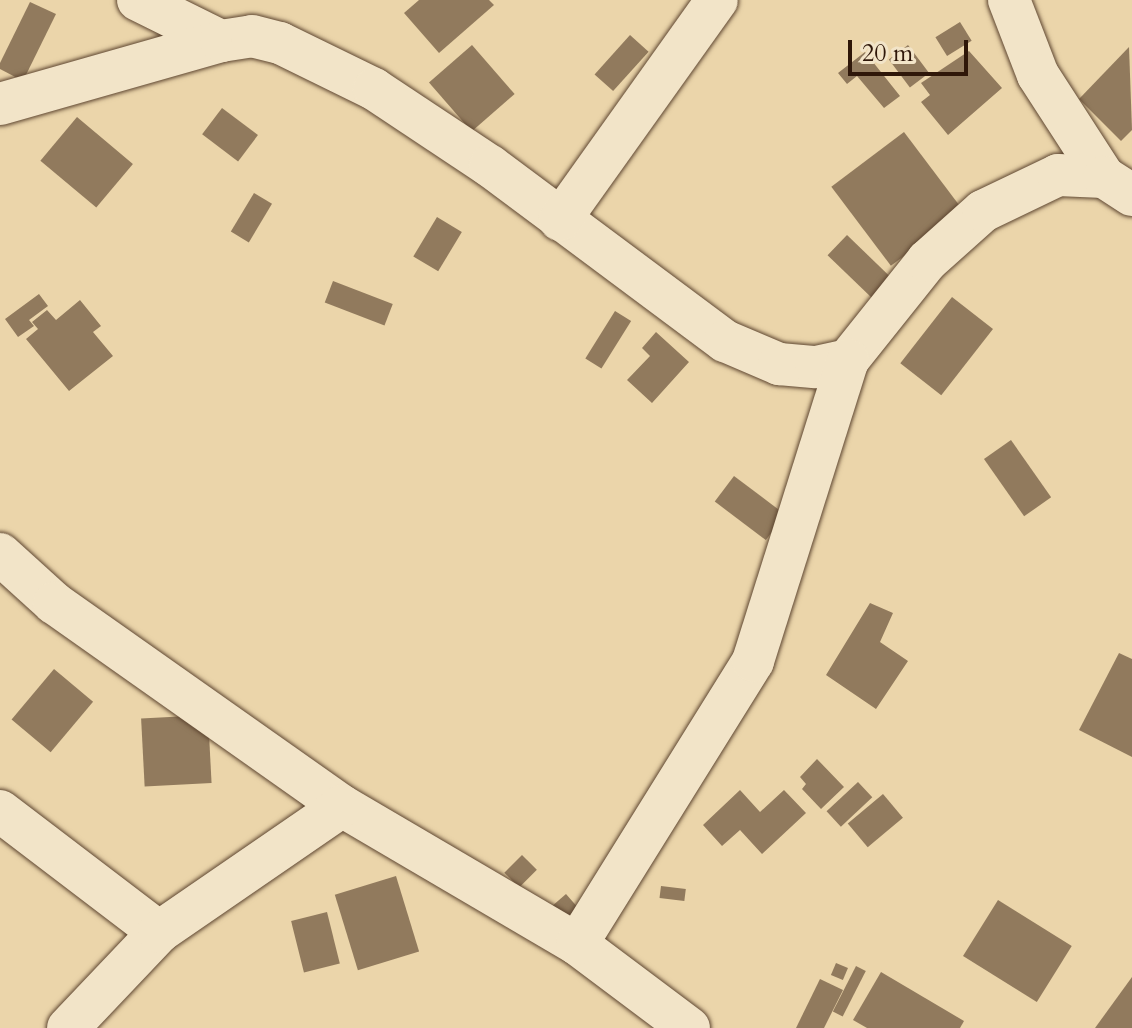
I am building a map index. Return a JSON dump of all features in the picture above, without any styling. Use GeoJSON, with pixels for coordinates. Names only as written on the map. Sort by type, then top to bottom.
{"type":"FeatureCollection","features":[{"type":"Feature","properties":{"kind":"street"},"geometry":{"type":"LineString","coordinates":[[138,0],[221,41]]}},
{"type":"Feature","properties":{"kind":"street"},"geometry":{"type":"LineString","coordinates":[[560,220],[717,0]]}},
{"type":"Feature","properties":{"kind":"street"},"geometry":{"type":"LineString","coordinates":[[1009,0],[1038,75],[1118,186]]}},
{"type":"Feature","properties":{"kind":"street"},"geometry":{"type":"LineString","coordinates":[[0,104],[221,41],[252,36],[280,43],[374,89],[725,341],[779,364],[816,367],[848,360]]}},
{"type":"Feature","properties":{"kind":"street"},"geometry":{"type":"LineString","coordinates":[[577,944],[753,661],[848,360],[927,261],[983,211],[1058,175],[1118,186]]}},
{"type":"Feature","properties":{"kind":"street"},"geometry":{"type":"LineString","coordinates":[[0,554],[54,603],[342,806],[577,944],[689,1028]]}},
{"type":"Feature","properties":{"kind":"street"},"geometry":{"type":"LineString","coordinates":[[68,1028],[159,932],[342,806]]}},
{"type":"Feature","properties":{"kind":"street"},"geometry":{"type":"LineString","coordinates":[[0,811],[159,932]]}},
{"type":"Feature","properties":{"kind":"building"},"geometry":{"type":"Polygon","coordinates":[[[419,0],[489,0],[494,5],[439,53],[404,13],[419,0]]]}},
{"type":"Feature","properties":{"kind":"building"},"geometry":{"type":"Polygon","coordinates":[[[30,2],[56,14],[23,81],[0,69],[0,63],[30,2]]]}},
{"type":"Feature","properties":{"kind":"building"},"geometry":{"type":"Polygon","coordinates":[[[960,22],[972,41],[947,56],[935,37],[960,22]]]}},
{"type":"Feature","properties":{"kind":"building"},"geometry":{"type":"Polygon","coordinates":[[[630,35],[649,52],[613,91],[595,74],[630,35]]]}},
{"type":"Feature","properties":{"kind":"building"},"geometry":{"type":"Polygon","coordinates":[[[472,45],[515,94],[472,131],[429,82],[472,45]]]}},
{"type":"Feature","properties":{"kind":"building"},"geometry":{"type":"Polygon","coordinates":[[[908,45],[929,73],[910,87],[889,59],[908,45]]]}},
{"type":"Feature","properties":{"kind":"building"},"geometry":{"type":"Polygon","coordinates":[[[1129,47],[1132,130],[1121,141],[1079,99],[1129,47]]]}},
{"type":"Feature","properties":{"kind":"building"},"geometry":{"type":"Polygon","coordinates":[[[969,51],[1002,88],[948,135],[921,102],[930,95],[921,83],[969,51]]]}},
{"type":"Feature","properties":{"kind":"building"},"geometry":{"type":"Polygon","coordinates":[[[865,52],[900,96],[884,108],[857,76],[847,84],[838,73],[865,52]]]}},
{"type":"Feature","properties":{"kind":"building"},"geometry":{"type":"Polygon","coordinates":[[[222,108],[258,135],[238,161],[202,134],[222,108]]]}},
{"type":"Feature","properties":{"kind":"building"},"geometry":{"type":"Polygon","coordinates":[[[77,117],[133,164],[96,208],[40,161],[77,117]]]}},
{"type":"Feature","properties":{"kind":"building"},"geometry":{"type":"Polygon","coordinates":[[[904,132],[964,211],[891,266],[831,187],[904,132]]]}},
{"type":"Feature","properties":{"kind":"building"},"geometry":{"type":"Polygon","coordinates":[[[254,193],[272,204],[249,242],[231,232],[254,193]]]}},
{"type":"Feature","properties":{"kind":"building"},"geometry":{"type":"Polygon","coordinates":[[[437,217],[462,232],[438,271],[413,256],[437,217]]]}},
{"type":"Feature","properties":{"kind":"building"},"geometry":{"type":"Polygon","coordinates":[[[847,235],[897,283],[877,303],[828,255],[847,235]]]}},
{"type":"Feature","properties":{"kind":"building"},"geometry":{"type":"Polygon","coordinates":[[[333,281],[393,304],[385,325],[325,302],[333,281]]]}},
{"type":"Feature","properties":{"kind":"building"},"geometry":{"type":"Polygon","coordinates":[[[39,294],[48,306],[29,320],[34,326],[18,337],[5,319],[39,294]]]}},
{"type":"Feature","properties":{"kind":"building"},"geometry":{"type":"Polygon","coordinates":[[[952,297],[993,329],[941,395],[900,363],[952,297]]]}},
{"type":"Feature","properties":{"kind":"building"},"geometry":{"type":"Polygon","coordinates":[[[80,300],[101,326],[93,332],[113,356],[69,391],[26,339],[38,329],[32,322],[47,310],[56,320],[80,300]]]}},
{"type":"Feature","properties":{"kind":"building"},"geometry":{"type":"Polygon","coordinates":[[[615,311],[631,321],[601,369],[585,358],[615,311]]]}},
{"type":"Feature","properties":{"kind":"building"},"geometry":{"type":"Polygon","coordinates":[[[656,332],[689,362],[652,403],[627,380],[650,356],[642,348],[656,332]]]}},
{"type":"Feature","properties":{"kind":"building"},"geometry":{"type":"Polygon","coordinates":[[[1011,440],[1051,497],[1024,516],[984,459],[1011,440]]]}},
{"type":"Feature","properties":{"kind":"building"},"geometry":{"type":"Polygon","coordinates":[[[734,476],[785,515],[766,540],[715,502],[734,476]]]}},
{"type":"Feature","properties":{"kind":"building"},"geometry":{"type":"Polygon","coordinates":[[[870,603],[893,613],[880,642],[908,661],[876,709],[826,675],[870,603]]]}},
{"type":"Feature","properties":{"kind":"building"},"geometry":{"type":"Polygon","coordinates":[[[1119,653],[1132,659],[1132,757],[1079,730],[1119,653]]]}},
{"type":"Feature","properties":{"kind":"building"},"geometry":{"type":"Polygon","coordinates":[[[54,669],[93,702],[51,752],[12,720],[54,669]]]}},
{"type":"Feature","properties":{"kind":"building"},"geometry":{"type":"Polygon","coordinates":[[[208,715],[212,783],[145,786],[141,719],[208,715]]]}},
{"type":"Feature","properties":{"kind":"building"},"geometry":{"type":"Polygon","coordinates":[[[817,759],[844,787],[821,809],[802,789],[806,784],[800,777],[817,759]]]}},
{"type":"Feature","properties":{"kind":"building"},"geometry":{"type":"Polygon","coordinates":[[[858,782],[872,797],[841,827],[827,811],[858,782]]]}},
{"type":"Feature","properties":{"kind":"building"},"geometry":{"type":"Polygon","coordinates":[[[740,790],[760,812],[784,790],[806,813],[762,854],[740,830],[722,846],[703,825],[740,790]]]}},
{"type":"Feature","properties":{"kind":"building"},"geometry":{"type":"Polygon","coordinates":[[[883,794],[903,818],[868,847],[848,824],[883,794]]]}},
{"type":"Feature","properties":{"kind":"building"},"geometry":{"type":"Polygon","coordinates":[[[522,855],[537,870],[519,888],[504,873],[522,855]]]}},
{"type":"Feature","properties":{"kind":"building"},"geometry":{"type":"Polygon","coordinates":[[[396,876],[419,952],[358,970],[335,895],[396,876]]]}},
{"type":"Feature","properties":{"kind":"building"},"geometry":{"type":"Polygon","coordinates":[[[661,886],[686,889],[684,901],[660,898],[661,886]]]}},
{"type":"Feature","properties":{"kind":"building"},"geometry":{"type":"Polygon","coordinates":[[[566,894],[578,908],[560,923],[549,909],[566,894]]]}},
{"type":"Feature","properties":{"kind":"building"},"geometry":{"type":"Polygon","coordinates":[[[998,900],[1072,946],[1037,1002],[963,956],[998,900]]]}},
{"type":"Feature","properties":{"kind":"building"},"geometry":{"type":"Polygon","coordinates":[[[327,912],[340,963],[304,972],[291,921],[327,912]]]}},
{"type":"Feature","properties":{"kind":"building"},"geometry":{"type":"Polygon","coordinates":[[[836,963],[848,968],[843,980],[831,975],[836,963]]]}},
{"type":"Feature","properties":{"kind":"building"},"geometry":{"type":"Polygon","coordinates":[[[856,966],[866,971],[843,1016],[833,1011],[856,966]]]}},
{"type":"Feature","properties":{"kind":"building"},"geometry":{"type":"Polygon","coordinates":[[[881,972],[964,1021],[960,1028],[867,1028],[853,1020],[881,972]]]}},
{"type":"Feature","properties":{"kind":"building"},"geometry":{"type":"Polygon","coordinates":[[[1132,977],[1132,1028],[1095,1028],[1132,977]]]}},
{"type":"Feature","properties":{"kind":"building"},"geometry":{"type":"Polygon","coordinates":[[[820,979],[843,990],[824,1028],[796,1028],[820,979]]]}}]}
